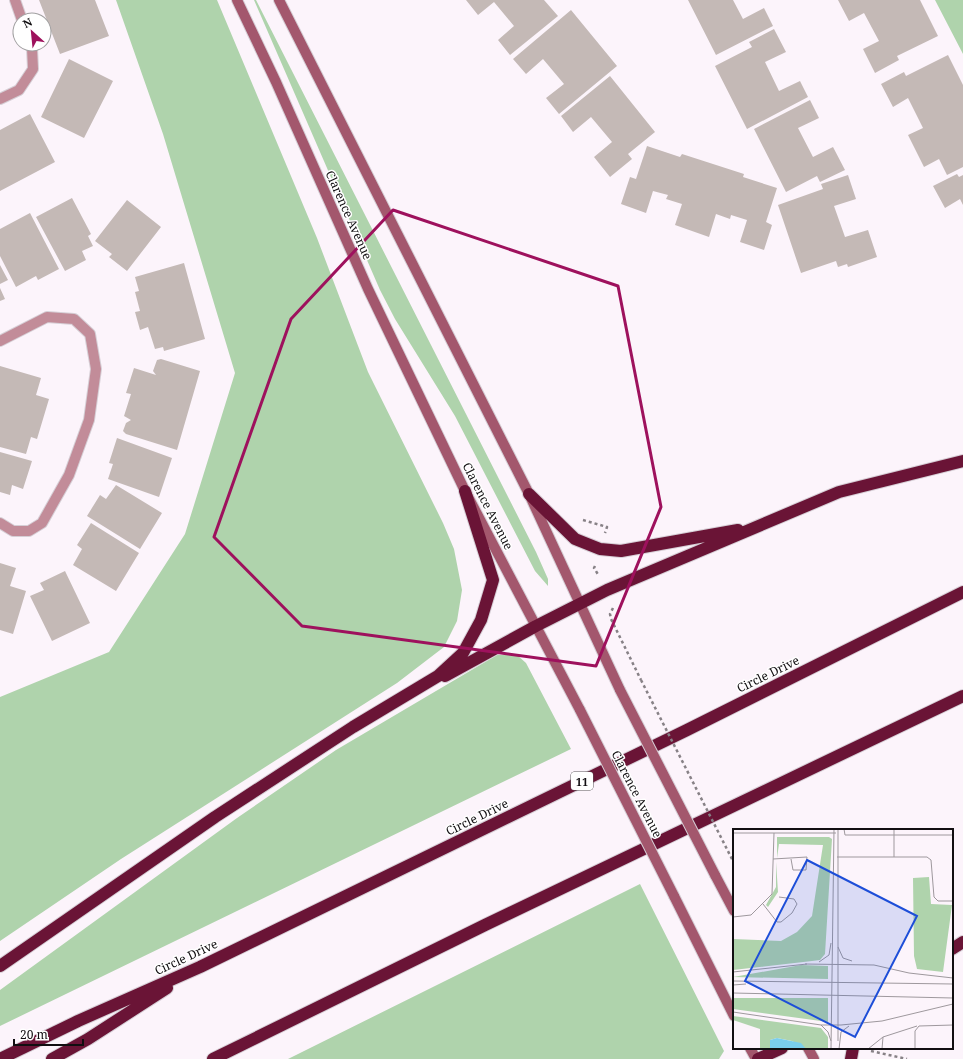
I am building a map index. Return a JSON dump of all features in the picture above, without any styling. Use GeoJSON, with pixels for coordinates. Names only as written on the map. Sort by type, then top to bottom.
{"type":"FeatureCollection","features":[{"type":"Feature","properties":{"kind":"highway"},"geometry":{"type":"LineString","coordinates":[[353,727],[536,626],[607,590],[839,492],[963,461]]}},
{"type":"Feature","properties":{"kind":"highway"},"geometry":{"type":"LineString","coordinates":[[0,966],[215,817],[353,727],[438,676],[463,653],[481,620],[493,580],[465,491]]}},
{"type":"Feature","properties":{"kind":"highway"},"geometry":{"type":"LineString","coordinates":[[529,494],[575,539],[600,550],[621,552],[761,526]]}},
{"type":"Feature","properties":{"kind":"highway","name":"Circle Drive"},"geometry":{"type":"LineString","coordinates":[[0,1059],[78,1021],[200,967],[687,730],[963,592]]}},
{"type":"Feature","properties":{"kind":"highway"},"geometry":{"type":"LineString","coordinates":[[213,1059],[492,922],[963,696]]}},
{"type":"Feature","properties":{"kind":"highway"},"geometry":{"type":"LineString","coordinates":[[953,948],[963,942]]}},
{"type":"Feature","properties":{"kind":"highway","name":"11"},"geometry":{"type":"LineString","coordinates":[[52,1059],[88,1039],[200,967]]}},
{"type":"Feature","properties":{"kind":"highway"},"geometry":{"type":"LineString","coordinates":[[757,1059],[780,1049]]}},
{"type":"Feature","properties":{"kind":"highway"},"geometry":{"type":"LineString","coordinates":[[851,1059],[853,1049]]}},
{"type":"Feature","properties":{"kind":"main road","name":"Clarence Avenue"},"geometry":{"type":"LineString","coordinates":[[237,0],[276,82],[368,289],[465,491],[580,710],[733,1014]]}},
{"type":"Feature","properties":{"kind":"main road"},"geometry":{"type":"LineString","coordinates":[[279,0],[529,494],[620,690],[733,909]]}},
{"type":"Feature","properties":{"kind":"main road"},"geometry":{"type":"LineString","coordinates":[[751,1049],[757,1059]]}},
{"type":"Feature","properties":{"kind":"main road"},"geometry":{"type":"LineString","coordinates":[[809,1049],[814,1059]]}},
{"type":"Feature","properties":{"kind":"lane"},"geometry":{"type":"LineString","coordinates":[[15,0],[19,12]]}},
{"type":"Feature","properties":{"kind":"lane"},"geometry":{"type":"LineString","coordinates":[[0,98],[19,90],[32,69],[32,52]]}},
{"type":"Feature","properties":{"kind":"lane"},"geometry":{"type":"LineString","coordinates":[[0,341],[47,317],[74,319],[90,334],[96,369],[89,420],[69,475],[42,523],[29,531],[13,531],[0,523]]}},
{"type":"Feature","properties":{"kind":"path"},"geometry":{"type":"LineString","coordinates":[[579,518],[584,521],[607,527],[594,568],[615,604],[610,614],[611,619],[733,861]]}},
{"type":"Feature","properties":{"kind":"path"},"geometry":{"type":"LineString","coordinates":[[870,1051],[907,1059]]}},
{"type":"Feature","properties":{"kind":"highlighted area"},"geometry":{"type":"Polygon","coordinates":[[[393,210],[618,286],[661,507],[596,666],[302,626],[214,537],[291,319],[393,210]]]}},
{"type":"Feature","properties":{"kind":"green space"},"geometry":{"type":"Polygon","coordinates":[[[116,0],[217,0],[317,238],[368,372],[443,523],[454,549],[462,590],[457,621],[444,647],[397,683],[121,859],[0,941],[0,697],[109,652],[185,534],[235,373],[163,134],[116,0]]]}},
{"type":"Feature","properties":{"kind":"green space"},"geometry":{"type":"Polygon","coordinates":[[[254,0],[256,0],[536,552],[548,579],[548,586],[535,571],[455,416],[395,319],[380,290],[254,0]]]}},
{"type":"Feature","properties":{"kind":"green space"},"geometry":{"type":"Polygon","coordinates":[[[935,0],[963,0],[963,54],[935,0]]]}},
{"type":"Feature","properties":{"kind":"green space"},"geometry":{"type":"Polygon","coordinates":[[[497,655],[517,655],[526,663],[571,749],[0,1026],[0,990],[237,818],[336,750],[497,655]]]}},
{"type":"Feature","properties":{"kind":"green space"},"geometry":{"type":"Polygon","coordinates":[[[640,884],[724,1051],[719,1059],[288,1059],[640,884]]]}},
{"type":"Feature","properties":{"kind":"building"},"geometry":{"type":"Polygon","coordinates":[[[39,0],[95,0],[109,36],[60,54],[52,33],[52,12],[44,12],[39,0]]]}},
{"type":"Feature","properties":{"kind":"building"},"geometry":{"type":"Polygon","coordinates":[[[466,0],[544,0],[558,16],[510,55],[498,40],[514,26],[494,2],[478,15],[466,0]]]}},
{"type":"Feature","properties":{"kind":"building"},"geometry":{"type":"Polygon","coordinates":[[[688,0],[733,0],[743,19],[764,8],[773,26],[716,55],[688,0]]]}},
{"type":"Feature","properties":{"kind":"building"},"geometry":{"type":"Polygon","coordinates":[[[838,0],[920,0],[938,36],[897,56],[899,60],[875,73],[863,49],[879,41],[864,13],[849,21],[838,0]]]}},
{"type":"Feature","properties":{"kind":"building"},"geometry":{"type":"Polygon","coordinates":[[[571,10],[617,66],[559,114],[546,98],[564,84],[543,59],[526,74],[513,59],[571,10]]]}},
{"type":"Feature","properties":{"kind":"building"},"geometry":{"type":"Polygon","coordinates":[[[774,29],[786,52],[765,62],[779,91],[800,81],[808,97],[747,129],[715,66],[752,47],[749,42],[774,29]]]}},
{"type":"Feature","properties":{"kind":"building"},"geometry":{"type":"Polygon","coordinates":[[[948,55],[963,85],[963,167],[947,175],[939,159],[924,167],[908,135],[923,128],[908,98],[893,107],[881,84],[904,72],[906,76],[948,55]]]}},
{"type":"Feature","properties":{"kind":"building"},"geometry":{"type":"Polygon","coordinates":[[[69,59],[113,81],[84,138],[41,117],[69,59]]]}},
{"type":"Feature","properties":{"kind":"building"},"geometry":{"type":"Polygon","coordinates":[[[610,76],[655,132],[628,154],[632,159],[610,177],[594,157],[612,142],[591,117],[573,132],[561,116],[610,76]]]}},
{"type":"Feature","properties":{"kind":"building"},"geometry":{"type":"Polygon","coordinates":[[[810,100],[819,118],[798,128],[813,157],[833,147],[845,170],[820,182],[817,176],[786,192],[754,129],[810,100]]]}},
{"type":"Feature","properties":{"kind":"building"},"geometry":{"type":"Polygon","coordinates":[[[30,114],[55,162],[0,191],[0,130],[30,114]]]}},
{"type":"Feature","properties":{"kind":"building"},"geometry":{"type":"Polygon","coordinates":[[[647,146],[680,157],[682,154],[744,174],[743,177],[777,188],[766,222],[772,225],[764,250],[740,242],[747,220],[731,215],[730,219],[716,214],[709,237],[675,225],[682,204],[666,199],[668,195],[653,191],[646,213],[621,204],[630,177],[636,179],[647,146]]]}},
{"type":"Feature","properties":{"kind":"building"},"geometry":{"type":"Polygon","coordinates":[[[957,174],[959,177],[963,175],[963,205],[960,199],[945,208],[933,186],[957,174]]]}},
{"type":"Feature","properties":{"kind":"building"},"geometry":{"type":"Polygon","coordinates":[[[848,175],[856,199],[834,206],[845,237],[868,230],[877,257],[848,267],[847,264],[838,267],[836,261],[801,273],[778,205],[823,189],[821,184],[848,175]]]}},
{"type":"Feature","properties":{"kind":"building"},"geometry":{"type":"Polygon","coordinates":[[[72,198],[91,234],[88,236],[93,246],[82,251],[86,260],[65,271],[36,217],[72,198]]]}},
{"type":"Feature","properties":{"kind":"building"},"geometry":{"type":"Polygon","coordinates":[[[127,200],[161,227],[127,271],[109,257],[112,254],[95,241],[127,200]]]}},
{"type":"Feature","properties":{"kind":"building"},"geometry":{"type":"Polygon","coordinates":[[[30,213],[59,269],[38,280],[36,276],[16,287],[0,256],[0,229],[30,213]]]}},
{"type":"Feature","properties":{"kind":"building"},"geometry":{"type":"Polygon","coordinates":[[[184,263],[205,339],[164,351],[163,347],[155,349],[148,327],[140,330],[135,312],[140,311],[135,292],[139,291],[135,277],[184,263]]]}},
{"type":"Feature","properties":{"kind":"building"},"geometry":{"type":"Polygon","coordinates":[[[0,265],[8,280],[0,284],[0,265]]]}},
{"type":"Feature","properties":{"kind":"building"},"geometry":{"type":"Polygon","coordinates":[[[0,288],[5,299],[0,301],[0,288]]]}},
{"type":"Feature","properties":{"kind":"building"},"geometry":{"type":"Polygon","coordinates":[[[161,359],[200,371],[177,450],[126,434],[123,431],[126,423],[131,420],[124,416],[131,394],[126,393],[134,368],[156,375],[153,371],[157,360],[161,359]]]}},
{"type":"Feature","properties":{"kind":"building"},"geometry":{"type":"Polygon","coordinates":[[[0,366],[41,378],[36,395],[49,399],[37,439],[31,437],[26,454],[0,447],[0,366]]]}},
{"type":"Feature","properties":{"kind":"building"},"geometry":{"type":"Polygon","coordinates":[[[117,438],[172,458],[159,497],[108,479],[113,464],[109,463],[117,438]]]}},
{"type":"Feature","properties":{"kind":"building"},"geometry":{"type":"Polygon","coordinates":[[[0,452],[32,461],[23,489],[12,485],[10,495],[0,492],[0,452]]]}},
{"type":"Feature","properties":{"kind":"building"},"geometry":{"type":"Polygon","coordinates":[[[116,485],[162,513],[140,549],[87,516],[100,495],[106,499],[116,485]]]}},
{"type":"Feature","properties":{"kind":"building"},"geometry":{"type":"Polygon","coordinates":[[[91,523],[139,553],[116,591],[73,565],[82,549],[77,545],[91,523]]]}},
{"type":"Feature","properties":{"kind":"building"},"geometry":{"type":"Polygon","coordinates":[[[0,563],[16,568],[10,586],[26,591],[13,634],[0,630],[0,563]]]}},
{"type":"Feature","properties":{"kind":"building"},"geometry":{"type":"Polygon","coordinates":[[[65,571],[90,623],[52,641],[30,596],[44,590],[40,583],[65,571]]]}}]}
